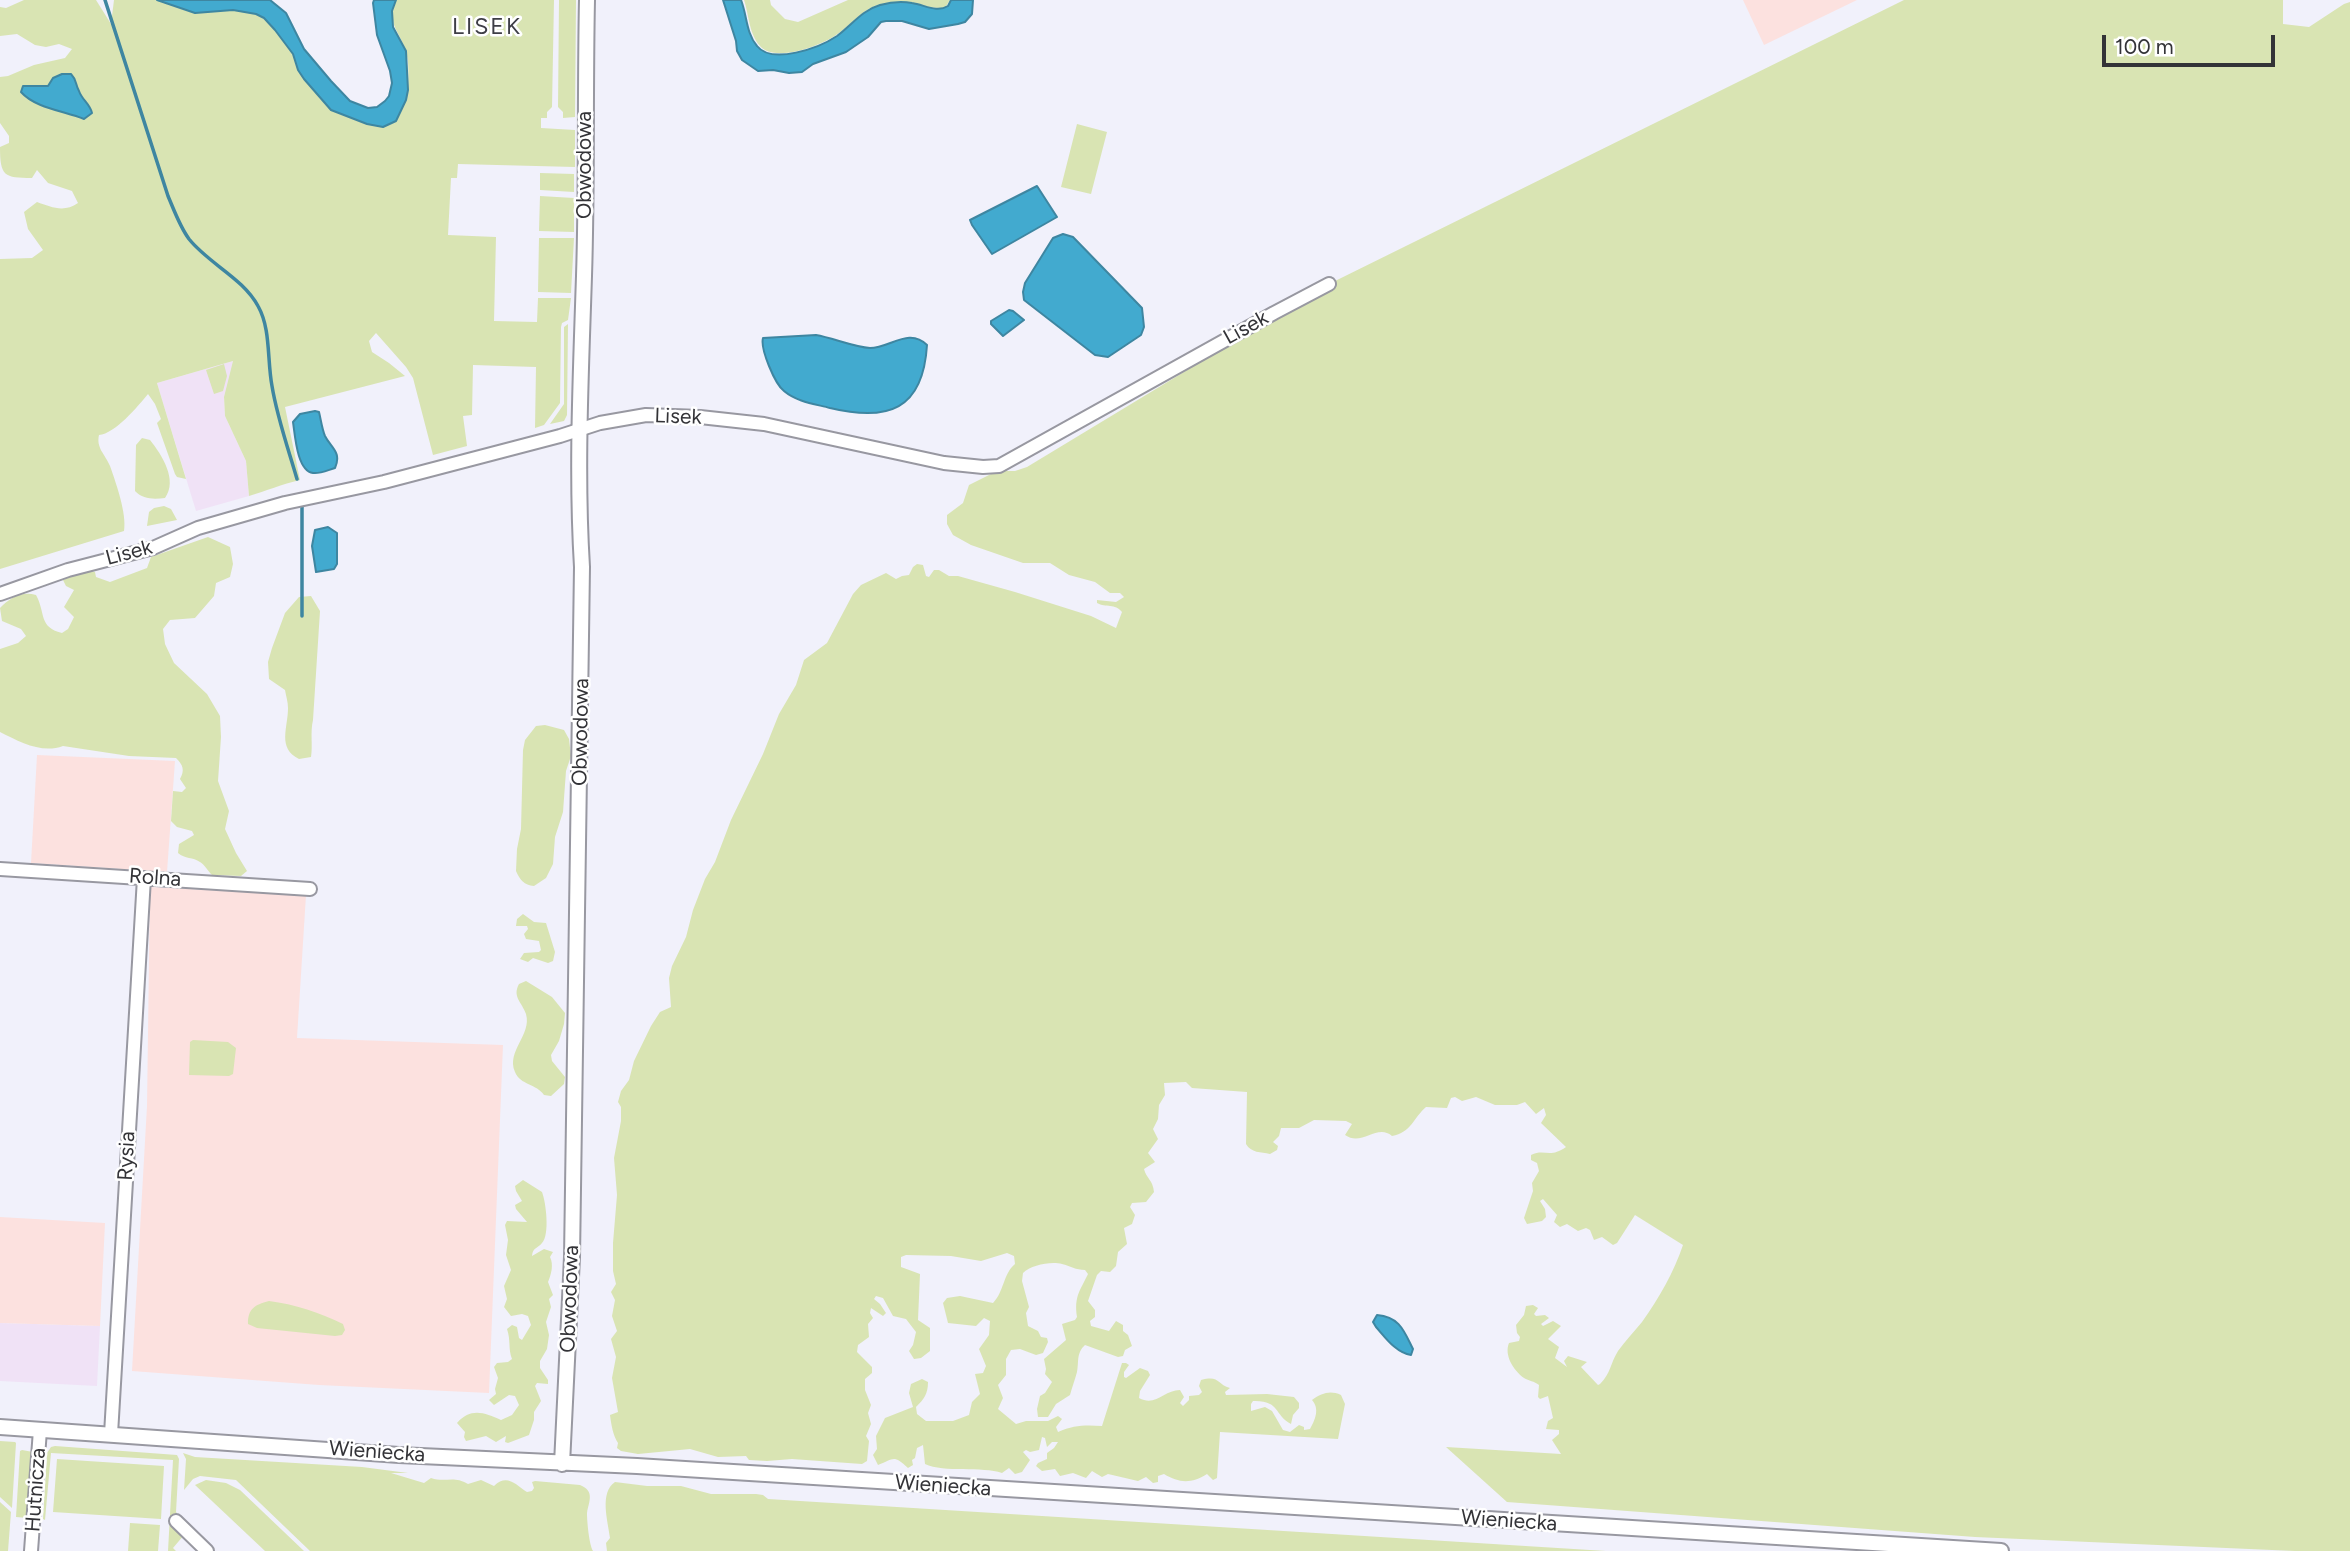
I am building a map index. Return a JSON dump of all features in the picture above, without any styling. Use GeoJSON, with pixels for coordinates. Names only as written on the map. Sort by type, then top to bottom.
{"type":"FeatureCollection","features":[{"type":"Feature","properties":{"kind":"street","name":"Obwodowa"},"geometry":{"type":"LineString","coordinates":[[562,1464],[572,1257],[578,974],[582,703],[580,429],[587,0]]}},
{"type":"Feature","properties":{"kind":"street","name":"Lisek"},"geometry":{"type":"LineString","coordinates":[[0,593],[68,570],[153,548],[198,528],[285,503],[384,482],[580,429],[646,415],[764,424],[944,463],[999,466],[1329,284]]}},
{"type":"Feature","properties":{"kind":"street","name":"Rolna"},"geometry":{"type":"LineString","coordinates":[[0,869],[310,889]]}},
{"type":"Feature","properties":{"kind":"street","name":"Rysia"},"geometry":{"type":"LineString","coordinates":[[111,1434],[144,877]]}},
{"type":"Feature","properties":{"kind":"street","name":"Wieniecka"},"geometry":{"type":"LineString","coordinates":[[0,1427],[399,1455],[664,1468],[2001,1551]]}},
{"type":"Feature","properties":{"kind":"street","name":"Hutnicza"},"geometry":{"type":"LineString","coordinates":[[31,1551],[40,1430]]}},
{"type":"Feature","properties":{"kind":"street"},"geometry":{"type":"LineString","coordinates":[[176,1521],[207,1551]]}},
{"type":"Feature","properties":{"kind":"shaded area"},"geometry":{"type":"Polygon","coordinates":[[[1743,0],[1857,0],[1764,45],[1743,0]]]}},
{"type":"Feature","properties":{"kind":"shaded area"},"geometry":{"type":"Polygon","coordinates":[[[233,361],[224,397],[225,416],[246,461],[249,496],[196,511],[157,383],[233,361]]]}},
{"type":"Feature","properties":{"kind":"shaded area"},"geometry":{"type":"Polygon","coordinates":[[[37,755],[175,761],[167,872],[31,863],[37,755]]]}},
{"type":"Feature","properties":{"kind":"shaded area"},"geometry":{"type":"Polygon","coordinates":[[[150,887],[306,895],[297,1038],[503,1045],[489,1393],[319,1385],[132,1371],[147,1106],[150,887]]]}},
{"type":"Feature","properties":{"kind":"shaded area"},"geometry":{"type":"Polygon","coordinates":[[[0,1217],[105,1223],[100,1326],[0,1323],[0,1217]]]}},
{"type":"Feature","properties":{"kind":"shaded area"},"geometry":{"type":"Polygon","coordinates":[[[0,1323],[100,1326],[97,1386],[0,1381],[0,1323]]]}},
{"type":"Feature","properties":{"kind":"green space"},"geometry":{"type":"Polygon","coordinates":[[[24,0],[96,0],[111,24],[114,0],[230,0],[233,10],[256,14],[269,22],[293,54],[298,70],[326,105],[367,124],[408,90],[407,54],[393,21],[396,0],[554,0],[552,107],[547,112],[547,118],[541,118],[541,128],[575,130],[575,167],[458,164],[457,178],[451,178],[448,235],[496,237],[494,321],[537,322],[538,298],[571,298],[568,320],[562,323],[561,327],[560,403],[544,425],[535,428],[536,367],[473,365],[472,415],[463,416],[467,446],[433,455],[413,378],[376,333],[369,341],[372,352],[405,376],[285,407],[300,480],[249,496],[246,461],[225,416],[224,397],[233,361],[157,383],[186,479],[175,474],[157,423],[161,419],[148,394],[119,425],[99,435],[98,440],[120,498],[124,531],[0,569],[0,259],[32,258],[43,250],[28,229],[24,212],[37,202],[63,208],[78,203],[72,191],[48,183],[37,170],[32,178],[15,177],[6,173],[1,164],[0,147],[9,143],[9,136],[0,123],[0,77],[65,58],[72,49],[59,44],[46,47],[35,45],[17,34],[0,36],[0,7],[6,8],[24,0]]]}},
{"type":"Feature","properties":{"kind":"green space"},"geometry":{"type":"Polygon","coordinates":[[[559,0],[576,0],[575,117],[563,118],[563,112],[558,107],[559,0]]]}},
{"type":"Feature","properties":{"kind":"green space"},"geometry":{"type":"Polygon","coordinates":[[[744,0],[770,0],[771,5],[785,19],[798,22],[848,0],[950,0],[945,8],[900,4],[875,6],[820,44],[798,51],[776,53],[767,51],[756,41],[744,0]]]}},
{"type":"Feature","properties":{"kind":"green space"},"geometry":{"type":"Polygon","coordinates":[[[1904,0],[2283,0],[2283,24],[2309,27],[2350,2],[2350,1551],[1975,1537],[1507,1502],[1446,1447],[1561,1454],[1552,1440],[1559,1434],[1559,1430],[1546,1429],[1548,1421],[1553,1418],[1548,1396],[1540,1399],[1538,1397],[1539,1385],[1520,1375],[1509,1357],[1509,1343],[1519,1341],[1516,1325],[1524,1315],[1526,1306],[1533,1305],[1538,1308],[1534,1314],[1536,1316],[1545,1315],[1549,1318],[1541,1324],[1543,1326],[1553,1321],[1561,1326],[1548,1339],[1559,1347],[1555,1358],[1567,1367],[1564,1361],[1568,1356],[1587,1362],[1581,1367],[1598,1385],[1606,1376],[1618,1351],[1642,1322],[1660,1294],[1683,1245],[1635,1215],[1617,1243],[1613,1245],[1602,1237],[1594,1240],[1590,1230],[1586,1228],[1578,1231],[1567,1224],[1560,1227],[1554,1222],[1557,1215],[1543,1199],[1540,1201],[1546,1217],[1542,1221],[1527,1224],[1524,1218],[1533,1191],[1532,1183],[1539,1171],[1537,1163],[1531,1160],[1531,1155],[1560,1151],[1566,1147],[1541,1123],[1546,1115],[1544,1108],[1536,1114],[1525,1102],[1517,1105],[1495,1105],[1476,1097],[1462,1101],[1451,1098],[1447,1108],[1426,1107],[1404,1132],[1392,1136],[1381,1132],[1351,1138],[1345,1135],[1352,1124],[1346,1121],[1314,1120],[1299,1128],[1281,1128],[1279,1136],[1273,1142],[1278,1146],[1277,1150],[1270,1154],[1253,1151],[1246,1144],[1247,1092],[1192,1088],[1186,1082],[1164,1083],[1165,1095],[1159,1105],[1158,1119],[1153,1129],[1158,1139],[1148,1153],[1155,1162],[1144,1169],[1154,1192],[1146,1202],[1132,1203],[1130,1207],[1135,1215],[1132,1224],[1124,1228],[1127,1244],[1118,1252],[1116,1266],[1110,1272],[1101,1271],[1097,1275],[1088,1301],[1095,1310],[1095,1317],[1090,1321],[1091,1326],[1109,1331],[1116,1321],[1123,1325],[1123,1331],[1128,1335],[1132,1346],[1125,1350],[1123,1356],[1118,1357],[1085,1345],[1079,1354],[1070,1395],[1056,1404],[1048,1417],[1038,1417],[1037,1409],[1040,1396],[1052,1382],[1045,1374],[1044,1359],[1066,1340],[1062,1324],[1077,1317],[1077,1299],[1088,1274],[1085,1270],[1052,1263],[1041,1264],[1023,1273],[1022,1281],[1029,1307],[1026,1313],[1028,1326],[1038,1331],[1041,1337],[1047,1338],[1048,1342],[1043,1353],[1036,1355],[1020,1349],[1011,1350],[1006,1359],[1006,1375],[998,1385],[1003,1398],[998,1409],[1016,1424],[1048,1421],[1058,1416],[1062,1419],[1056,1427],[1058,1432],[1080,1426],[1102,1426],[1122,1363],[1126,1363],[1129,1365],[1124,1372],[1126,1378],[1140,1368],[1148,1371],[1150,1375],[1140,1391],[1139,1398],[1145,1400],[1150,1401],[1180,1390],[1184,1397],[1180,1403],[1183,1406],[1189,1396],[1202,1392],[1199,1386],[1201,1380],[1212,1379],[1230,1388],[1225,1392],[1226,1395],[1267,1394],[1294,1397],[1299,1408],[1293,1415],[1291,1424],[1268,1403],[1253,1401],[1251,1404],[1251,1411],[1265,1407],[1272,1411],[1283,1430],[1290,1432],[1299,1425],[1304,1427],[1304,1430],[1310,1429],[1316,1411],[1312,1400],[1326,1393],[1337,1393],[1345,1404],[1338,1439],[1220,1432],[1217,1478],[1213,1480],[1207,1474],[1185,1481],[1164,1474],[1158,1476],[1158,1482],[1153,1483],[1146,1477],[1138,1481],[1108,1474],[1102,1477],[1092,1471],[1086,1478],[1073,1473],[1060,1476],[1055,1469],[1042,1471],[1036,1466],[1047,1459],[1047,1453],[1058,1442],[1052,1442],[1047,1447],[1045,1438],[1042,1437],[1039,1450],[1023,1452],[1030,1460],[1022,1472],[1015,1474],[1009,1468],[1002,1473],[933,1467],[925,1464],[923,1445],[917,1448],[912,1460],[913,1465],[908,1468],[893,1459],[878,1465],[873,1455],[877,1449],[876,1436],[885,1418],[913,1407],[909,1393],[911,1384],[922,1379],[928,1382],[925,1396],[916,1407],[917,1414],[926,1421],[953,1421],[969,1415],[972,1402],[980,1394],[975,1374],[983,1373],[986,1366],[979,1349],[989,1335],[990,1321],[984,1318],[976,1326],[948,1323],[943,1303],[947,1298],[960,1296],[993,1303],[1015,1264],[1014,1256],[1007,1253],[981,1261],[951,1256],[901,1257],[901,1267],[920,1274],[918,1320],[930,1328],[930,1351],[921,1358],[914,1359],[909,1351],[916,1332],[906,1319],[893,1316],[883,1298],[876,1296],[874,1299],[886,1313],[883,1316],[871,1308],[873,1318],[868,1324],[869,1337],[858,1345],[857,1352],[872,1367],[872,1373],[865,1379],[865,1390],[871,1405],[868,1413],[871,1424],[866,1436],[869,1441],[867,1461],[862,1464],[792,1459],[749,1460],[746,1456],[718,1457],[690,1449],[638,1454],[617,1448],[610,1415],[618,1412],[612,1378],[616,1357],[611,1339],[617,1331],[612,1316],[615,1300],[611,1292],[616,1284],[613,1271],[617,1195],[614,1158],[621,1121],[621,1107],[618,1102],[621,1091],[629,1080],[634,1061],[651,1026],[660,1012],[671,1007],[669,978],[686,937],[693,910],[779,714],[796,685],[804,660],[827,643],[853,594],[861,585],[886,573],[896,579],[909,575],[917,564],[923,565],[926,576],[929,577],[934,570],[939,570],[949,576],[958,576],[1015,592],[1091,616],[1116,628],[1122,612],[1097,603],[1097,600],[1116,602],[1124,597],[1120,593],[1110,593],[1095,582],[1069,575],[1050,563],[1023,563],[971,545],[953,535],[947,524],[947,515],[963,503],[969,485],[997,471],[1015,471],[1027,467],[1331,283],[1904,0]]]}},
{"type":"Feature","properties":{"kind":"green space"},"geometry":{"type":"Polygon","coordinates":[[[1077,124],[1107,132],[1091,194],[1061,187],[1077,124]]]}},
{"type":"Feature","properties":{"kind":"green space"},"geometry":{"type":"Polygon","coordinates":[[[540,173],[574,174],[574,192],[540,190],[540,173]]]}},
{"type":"Feature","properties":{"kind":"green space"},"geometry":{"type":"Polygon","coordinates":[[[540,196],[574,198],[574,232],[539,231],[540,196]]]}},
{"type":"Feature","properties":{"kind":"green space"},"geometry":{"type":"Polygon","coordinates":[[[539,238],[574,238],[571,293],[538,292],[539,238]]]}},
{"type":"Feature","properties":{"kind":"green space"},"geometry":{"type":"Polygon","coordinates":[[[568,324],[567,415],[564,421],[550,424],[564,404],[564,327],[568,324]]]}},
{"type":"Feature","properties":{"kind":"green space"},"geometry":{"type":"Polygon","coordinates":[[[224,364],[227,376],[223,391],[214,394],[206,370],[224,364]]]}},
{"type":"Feature","properties":{"kind":"green space"},"geometry":{"type":"Polygon","coordinates":[[[142,438],[150,440],[167,468],[170,483],[165,498],[153,499],[135,491],[136,445],[142,438]]]}},
{"type":"Feature","properties":{"kind":"green space"},"geometry":{"type":"Polygon","coordinates":[[[164,506],[171,509],[177,520],[147,526],[149,512],[164,506]]]}},
{"type":"Feature","properties":{"kind":"green space"},"geometry":{"type":"Polygon","coordinates":[[[208,537],[230,547],[233,564],[230,577],[216,583],[214,596],[195,618],[170,620],[163,629],[165,644],[174,663],[207,694],[220,716],[218,781],[229,811],[225,829],[247,871],[241,876],[212,875],[200,862],[178,853],[179,844],[194,835],[192,831],[177,827],[171,821],[173,791],[182,792],[186,788],[180,779],[182,768],[176,758],[129,756],[63,746],[39,748],[0,732],[0,649],[18,643],[26,636],[21,629],[2,621],[0,608],[4,604],[21,595],[36,595],[46,623],[62,633],[68,629],[74,617],[64,607],[74,590],[66,586],[63,580],[86,570],[95,572],[96,577],[110,582],[147,568],[151,557],[208,537]]]}},
{"type":"Feature","properties":{"kind":"green space"},"geometry":{"type":"Polygon","coordinates":[[[311,596],[320,611],[312,752],[311,757],[299,759],[292,754],[286,743],[288,708],[285,690],[269,679],[268,662],[285,613],[299,597],[311,596]]]}},
{"type":"Feature","properties":{"kind":"green space"},"geometry":{"type":"Polygon","coordinates":[[[545,725],[564,730],[569,739],[571,756],[566,771],[563,812],[555,837],[553,864],[546,878],[534,886],[523,882],[516,871],[521,829],[523,750],[525,740],[536,726],[545,725]]]}},
{"type":"Feature","properties":{"kind":"green space"},"geometry":{"type":"Polygon","coordinates":[[[523,914],[534,922],[546,923],[555,952],[553,961],[548,963],[533,958],[528,962],[520,959],[524,953],[541,950],[539,941],[526,939],[524,934],[527,926],[516,926],[517,919],[523,914]]]}},
{"type":"Feature","properties":{"kind":"green space"},"geometry":{"type":"Polygon","coordinates":[[[526,981],[552,997],[565,1013],[559,1041],[551,1055],[552,1061],[565,1077],[564,1084],[551,1096],[544,1095],[521,1080],[513,1064],[527,1022],[517,989],[519,984],[526,981]]]}},
{"type":"Feature","properties":{"kind":"green space"},"geometry":{"type":"Polygon","coordinates":[[[190,1042],[228,1042],[236,1048],[233,1074],[189,1075],[190,1042]]]}},
{"type":"Feature","properties":{"kind":"green space"},"geometry":{"type":"Polygon","coordinates":[[[523,1180],[542,1192],[546,1210],[544,1239],[532,1256],[544,1249],[553,1252],[550,1257],[552,1267],[548,1282],[553,1295],[549,1299],[551,1307],[546,1322],[549,1335],[547,1349],[540,1361],[540,1368],[548,1384],[537,1383],[535,1386],[541,1401],[534,1412],[529,1435],[508,1443],[505,1442],[506,1436],[496,1442],[486,1436],[466,1441],[465,1432],[457,1423],[462,1418],[478,1413],[501,1420],[512,1415],[519,1405],[515,1396],[509,1395],[494,1405],[489,1400],[496,1394],[498,1378],[494,1367],[497,1363],[512,1359],[507,1329],[512,1325],[517,1327],[522,1340],[531,1325],[528,1316],[511,1316],[504,1307],[507,1299],[504,1286],[511,1270],[506,1255],[508,1240],[505,1225],[507,1221],[527,1222],[515,1205],[522,1201],[515,1186],[523,1180]]]}},
{"type":"Feature","properties":{"kind":"green space"},"geometry":{"type":"Polygon","coordinates":[[[269,1301],[317,1313],[343,1324],[345,1330],[342,1335],[335,1336],[257,1328],[248,1324],[253,1308],[269,1301]]]}},
{"type":"Feature","properties":{"kind":"green space"},"geometry":{"type":"Polygon","coordinates":[[[0,1441],[16,1443],[12,1508],[0,1497],[0,1441]]]}},
{"type":"Feature","properties":{"kind":"green space"},"geometry":{"type":"Polygon","coordinates":[[[55,1446],[177,1455],[176,1512],[184,1535],[173,1548],[176,1551],[168,1551],[173,1460],[51,1453],[45,1520],[47,1453],[55,1446]]]}},
{"type":"Feature","properties":{"kind":"green space"},"geometry":{"type":"Polygon","coordinates":[[[22,1450],[33,1452],[28,1518],[16,1517],[22,1450]]]}},
{"type":"Feature","properties":{"kind":"green space"},"geometry":{"type":"Polygon","coordinates":[[[183,1453],[195,1457],[362,1467],[408,1473],[391,1473],[424,1483],[431,1478],[458,1480],[468,1484],[481,1480],[494,1486],[507,1480],[527,1492],[532,1491],[532,1482],[535,1481],[580,1485],[589,1493],[587,1521],[593,1551],[310,1551],[236,1480],[200,1476],[193,1479],[184,1490],[186,1459],[183,1453]]]}},
{"type":"Feature","properties":{"kind":"green space"},"geometry":{"type":"Polygon","coordinates":[[[57,1459],[164,1466],[161,1519],[53,1512],[57,1459]]]}},
{"type":"Feature","properties":{"kind":"green space"},"geometry":{"type":"Polygon","coordinates":[[[206,1480],[226,1483],[240,1490],[304,1551],[265,1551],[195,1485],[206,1480]]]}},
{"type":"Feature","properties":{"kind":"green space"},"geometry":{"type":"Polygon","coordinates":[[[615,1482],[681,1486],[711,1494],[756,1494],[768,1499],[1606,1551],[607,1551],[606,1543],[610,1538],[606,1500],[610,1487],[615,1482]]]}},
{"type":"Feature","properties":{"kind":"green space"},"geometry":{"type":"Polygon","coordinates":[[[0,1502],[11,1512],[8,1551],[0,1551],[0,1502]]]}},
{"type":"Feature","properties":{"kind":"green space"},"geometry":{"type":"Polygon","coordinates":[[[130,1523],[160,1525],[158,1551],[128,1551],[130,1523]]]}},
{"type":"Feature","properties":{"kind":"water"},"geometry":{"type":"Polygon","coordinates":[[[157,0],[270,0],[286,13],[304,49],[331,81],[350,101],[368,108],[377,107],[385,101],[392,83],[377,35],[373,3],[374,0],[396,0],[392,11],[393,27],[406,51],[406,100],[396,121],[383,127],[367,124],[331,110],[304,79],[293,54],[264,18],[233,10],[195,13],[157,0]]]}},
{"type":"Feature","properties":{"kind":"water"},"geometry":{"type":"Polygon","coordinates":[[[723,0],[741,0],[753,41],[764,52],[784,54],[796,53],[829,41],[862,14],[880,5],[904,2],[940,9],[948,6],[951,0],[973,0],[972,14],[965,22],[929,29],[902,21],[881,22],[868,37],[846,52],[813,64],[802,72],[789,73],[758,71],[742,60],[723,0]]]}},
{"type":"Feature","properties":{"kind":"water"},"geometry":{"type":"Polygon","coordinates":[[[62,74],[73,76],[80,94],[91,110],[92,113],[84,119],[34,102],[21,92],[23,86],[48,86],[53,78],[62,74]]]}},
{"type":"Feature","properties":{"kind":"water"},"geometry":{"type":"Polygon","coordinates":[[[1037,186],[1057,217],[992,254],[970,220],[1037,186]]]}},
{"type":"Feature","properties":{"kind":"water"},"geometry":{"type":"Polygon","coordinates":[[[1063,234],[1073,237],[1142,308],[1144,327],[1141,335],[1108,357],[1095,355],[1024,300],[1025,283],[1053,238],[1063,234]]]}},
{"type":"Feature","properties":{"kind":"water"},"geometry":{"type":"Polygon","coordinates":[[[1009,310],[1024,320],[1003,336],[991,321],[1009,310]]]}},
{"type":"Feature","properties":{"kind":"water"},"geometry":{"type":"Polygon","coordinates":[[[816,335],[870,348],[906,338],[920,340],[927,345],[918,384],[910,397],[899,406],[869,413],[830,408],[795,398],[780,387],[773,374],[766,358],[763,338],[816,335]]]}},
{"type":"Feature","properties":{"kind":"water"},"geometry":{"type":"Polygon","coordinates":[[[319,412],[325,436],[335,450],[337,463],[335,468],[313,473],[303,466],[300,459],[293,422],[300,414],[319,412]]]}},
{"type":"Feature","properties":{"kind":"water"},"geometry":{"type":"Polygon","coordinates":[[[328,527],[337,533],[337,564],[334,569],[316,572],[312,546],[315,530],[328,527]]]}},
{"type":"Feature","properties":{"kind":"water"},"geometry":{"type":"Polygon","coordinates":[[[1377,1315],[1385,1316],[1400,1326],[1413,1349],[1411,1355],[1387,1340],[1373,1322],[1377,1315]]]}},
{"type":"Feature","properties":{"kind":"waterway"},"geometry":{"type":"LineString","coordinates":[[105,0],[168,196],[180,224],[197,248],[244,287],[262,315],[274,398],[297,479]]}},
{"type":"Feature","properties":{"kind":"waterway"},"geometry":{"type":"LineString","coordinates":[[302,505],[302,616]]}},
{"type":"Feature","properties":{"kind":"district","name":"LISEK"},"geometry":{"type":"Point","coordinates":[487,27]}}]}
